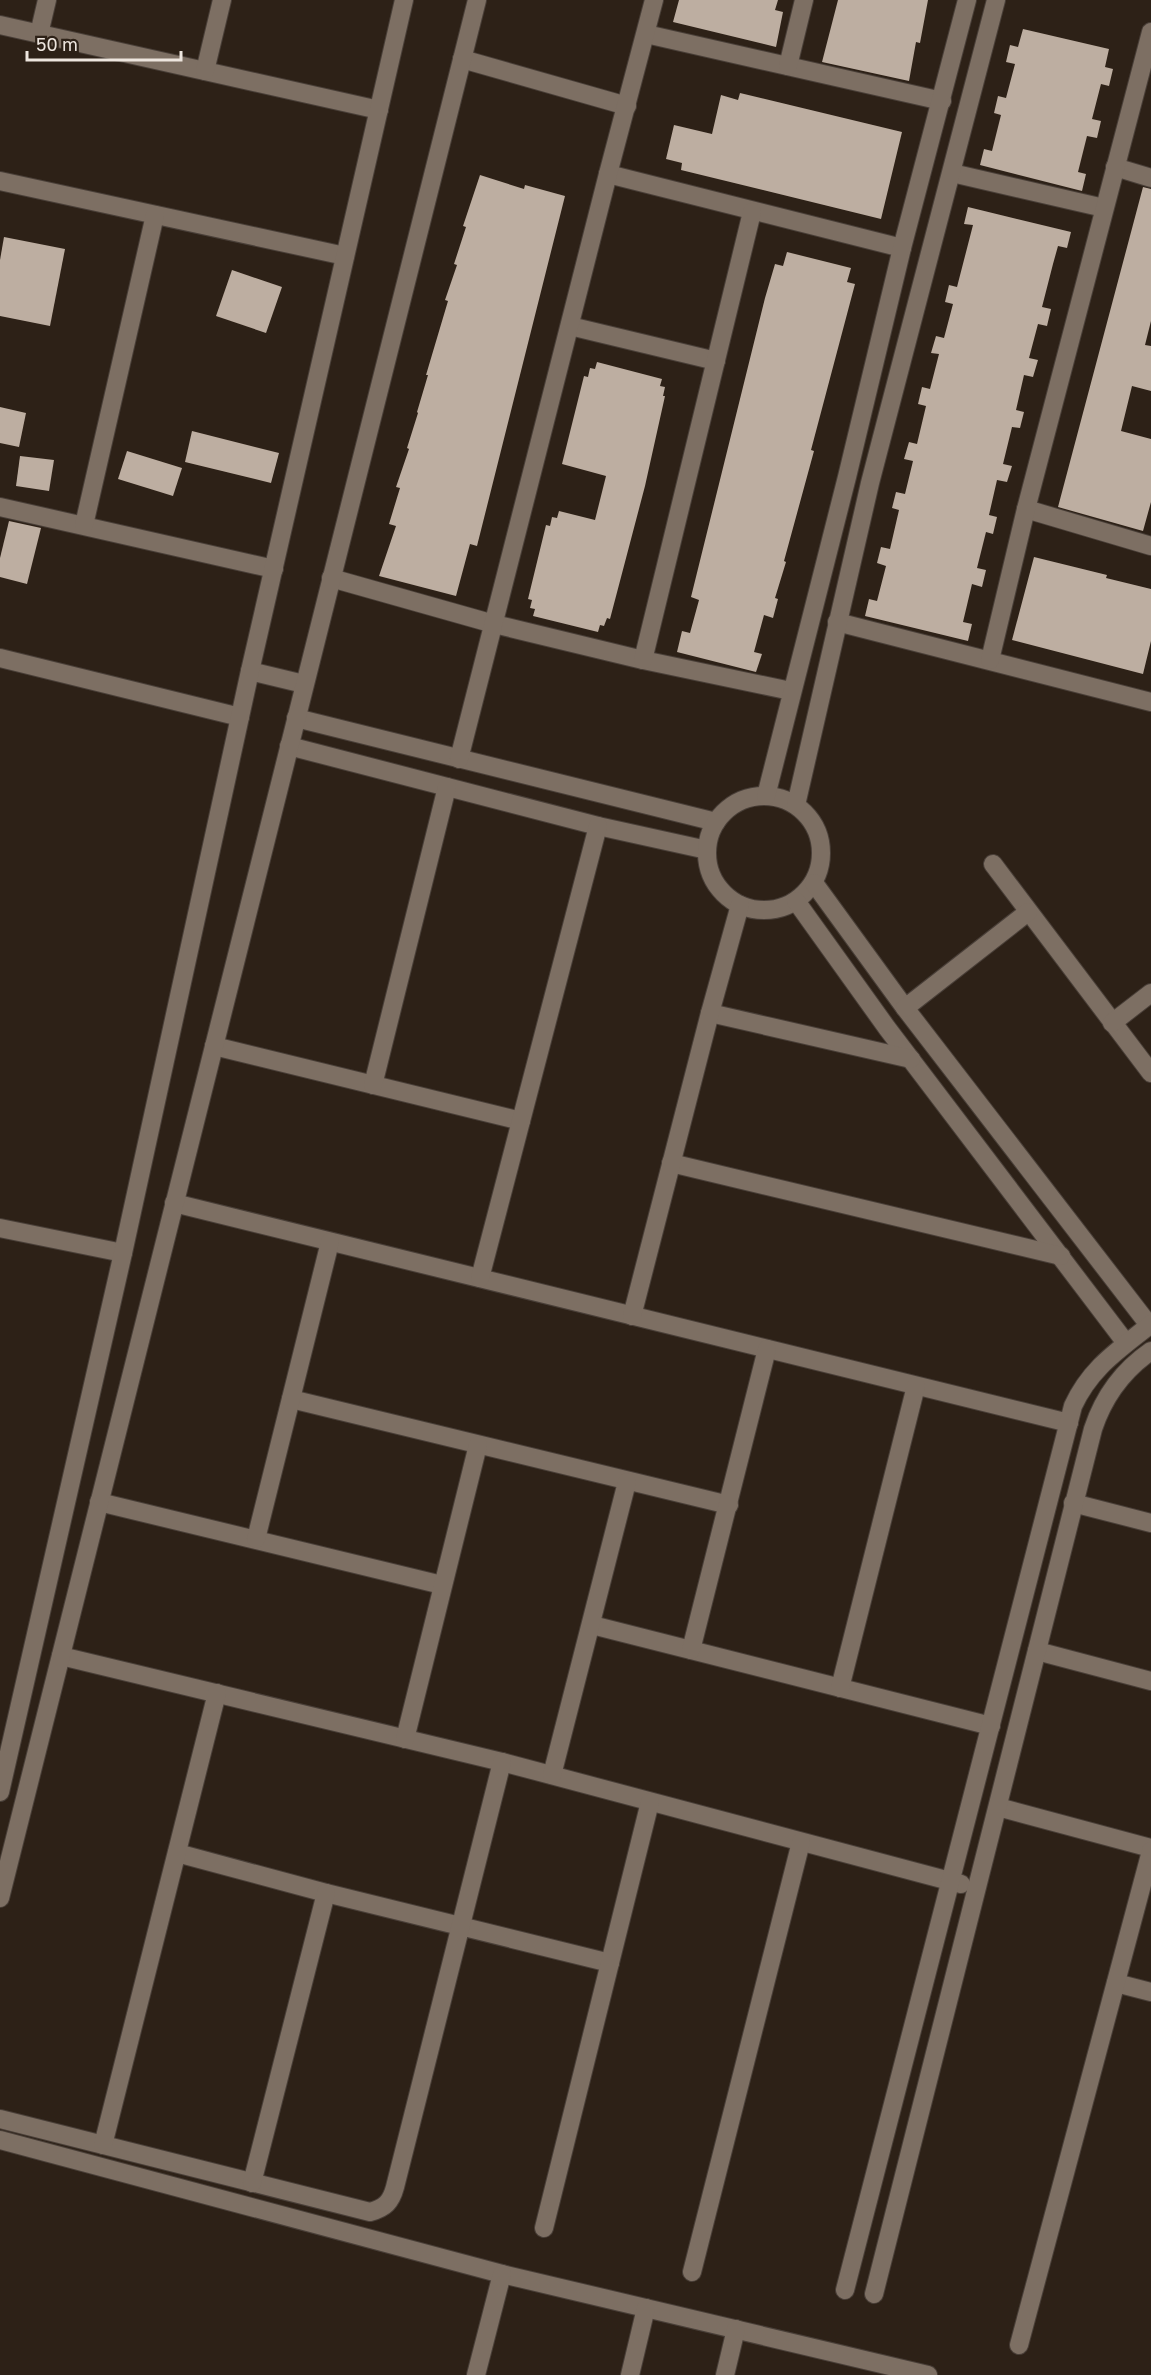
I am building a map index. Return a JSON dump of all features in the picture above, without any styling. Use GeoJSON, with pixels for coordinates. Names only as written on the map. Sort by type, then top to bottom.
{"type":"FeatureCollection","features":[{"type":"Feature","properties":{"kind":"street"},"geometry":{"type":"LineString","coordinates":[[39,34],[47,0]]}},
{"type":"Feature","properties":{"kind":"street"},"geometry":{"type":"LineString","coordinates":[[206,71],[222,0]]}},
{"type":"Feature","properties":{"kind":"street"},"geometry":{"type":"LineString","coordinates":[[0,1792],[8,1723],[123,1253],[250,671],[404,0]]}},
{"type":"Feature","properties":{"kind":"street"},"geometry":{"type":"LineString","coordinates":[[0,1898],[477,0]]}},
{"type":"Feature","properties":{"kind":"street"},"geometry":{"type":"LineString","coordinates":[[459,759],[654,0]]}},
{"type":"Feature","properties":{"kind":"street"},"geometry":{"type":"LineString","coordinates":[[788,66],[804,0]]}},
{"type":"Feature","properties":{"kind":"street"},"geometry":{"type":"LineString","coordinates":[[766,796],[902,248],[967,0]]}},
{"type":"Feature","properties":{"kind":"street"},"geometry":{"type":"LineString","coordinates":[[796,805],[870,483],[996,0]]}},
{"type":"Feature","properties":{"kind":"street"},"geometry":{"type":"LineString","coordinates":[[0,26],[379,110]]}},
{"type":"Feature","properties":{"kind":"street"},"geometry":{"type":"LineString","coordinates":[[990,660],[1026,509],[1151,32]]}},
{"type":"Feature","properties":{"kind":"street"},"geometry":{"type":"LineString","coordinates":[[646,34],[942,100]]}},
{"type":"Feature","properties":{"kind":"street"},"geometry":{"type":"LineString","coordinates":[[462,59],[627,106]]}},
{"type":"Feature","properties":{"kind":"street"},"geometry":{"type":"LineString","coordinates":[[1115,167],[1151,178]]}},
{"type":"Feature","properties":{"kind":"street"},"geometry":{"type":"LineString","coordinates":[[952,173],[1104,208]]}},
{"type":"Feature","properties":{"kind":"street"},"geometry":{"type":"LineString","coordinates":[[608,174],[902,248]]}},
{"type":"Feature","properties":{"kind":"street"},"geometry":{"type":"LineString","coordinates":[[1,185],[345,256]]}},
{"type":"Feature","properties":{"kind":"street"},"geometry":{"type":"LineString","coordinates":[[644,660],[752,212]]}},
{"type":"Feature","properties":{"kind":"street"},"geometry":{"type":"LineString","coordinates":[[84,525],[155,215]]}},
{"type":"Feature","properties":{"kind":"street"},"geometry":{"type":"LineString","coordinates":[[570,326],[716,361]]}},
{"type":"Feature","properties":{"kind":"street"},"geometry":{"type":"LineString","coordinates":[[847,477],[870,483]]}},
{"type":"Feature","properties":{"kind":"street"},"geometry":{"type":"LineString","coordinates":[[0,507],[274,569]]}},
{"type":"Feature","properties":{"kind":"street"},"geometry":{"type":"LineString","coordinates":[[1026,509],[1151,546]]}},
{"type":"Feature","properties":{"kind":"street"},"geometry":{"type":"LineString","coordinates":[[331,578],[494,624],[644,660],[791,691]]}},
{"type":"Feature","properties":{"kind":"street"},"geometry":{"type":"LineString","coordinates":[[837,622],[1151,702]]}},
{"type":"Feature","properties":{"kind":"street"},"geometry":{"type":"LineString","coordinates":[[0,658],[240,717]]}},
{"type":"Feature","properties":{"kind":"street"},"geometry":{"type":"LineString","coordinates":[[250,671],[304,684]]}},
{"type":"Feature","properties":{"kind":"street"},"geometry":{"type":"LineString","coordinates":[[296,718],[716,822]]}},
{"type":"Feature","properties":{"kind":"street"},"geometry":{"type":"LineString","coordinates":[[289,746],[598,826],[706,850]]}},
{"type":"Feature","properties":{"kind":"street"},"geometry":{"type":"LineString","coordinates":[[373,1084],[447,787]]}},
{"type":"Feature","properties":{"kind":"street"},"geometry":{"type":"LineString","coordinates":[[766,796],[776,797],[796,805],[814,823],[822,846],[819,871],[814,883],[796,901],[786,907],[762,911],[740,905],[718,888],[711,877],[706,850],[716,822],[723,813],[743,800],[766,796]]}},
{"type":"Feature","properties":{"kind":"street"},"geometry":{"type":"LineString","coordinates":[[480,1278],[598,826]]}},
{"type":"Feature","properties":{"kind":"street"},"geometry":{"type":"LineString","coordinates":[[993,864],[1151,1073]]}},
{"type":"Feature","properties":{"kind":"street"},"geometry":{"type":"LineString","coordinates":[[814,883],[905,1008],[1150,1325],[1090,1375],[1080,1390],[1069,1423],[845,2290]]}},
{"type":"Feature","properties":{"kind":"street"},"geometry":{"type":"LineString","coordinates":[[796,901],[911,1059],[1126,1343]]}},
{"type":"Feature","properties":{"kind":"street"},"geometry":{"type":"LineString","coordinates":[[632,1316],[740,905]]}},
{"type":"Feature","properties":{"kind":"street"},"geometry":{"type":"LineString","coordinates":[[905,1008],[1028,912]]}},
{"type":"Feature","properties":{"kind":"street"},"geometry":{"type":"LineString","coordinates":[[1112,1023],[1151,993]]}},
{"type":"Feature","properties":{"kind":"street"},"geometry":{"type":"LineString","coordinates":[[710,1013],[911,1059]]}},
{"type":"Feature","properties":{"kind":"street"},"geometry":{"type":"LineString","coordinates":[[214,1046],[521,1121]]}},
{"type":"Feature","properties":{"kind":"street"},"geometry":{"type":"LineString","coordinates":[[671,1163],[1061,1256]]}},
{"type":"Feature","properties":{"kind":"street"},"geometry":{"type":"LineString","coordinates":[[174,1203],[1069,1423]]}},
{"type":"Feature","properties":{"kind":"street"},"geometry":{"type":"LineString","coordinates":[[0,1228],[123,1253]]}},
{"type":"Feature","properties":{"kind":"street"},"geometry":{"type":"LineString","coordinates":[[256,1539],[330,1242]]}},
{"type":"Feature","properties":{"kind":"street"},"geometry":{"type":"LineString","coordinates":[[691,1650],[767,1349]]}},
{"type":"Feature","properties":{"kind":"street"},"geometry":{"type":"LineString","coordinates":[[874,2294],[1073,1503],[1098,1414],[1114,1385],[1143,1366],[1151,1351]]}},
{"type":"Feature","properties":{"kind":"street"},"geometry":{"type":"LineString","coordinates":[[840,1688],[916,1386]]}},
{"type":"Feature","properties":{"kind":"street"},"geometry":{"type":"LineString","coordinates":[[291,1399],[729,1505]]}},
{"type":"Feature","properties":{"kind":"street"},"geometry":{"type":"LineString","coordinates":[[405,1739],[478,1445]]}},
{"type":"Feature","properties":{"kind":"street"},"geometry":{"type":"LineString","coordinates":[[552,1775],[627,1482]]}},
{"type":"Feature","properties":{"kind":"street"},"geometry":{"type":"LineString","coordinates":[[99,1502],[442,1584]]}},
{"type":"Feature","properties":{"kind":"street"},"geometry":{"type":"LineString","coordinates":[[1073,1503],[1151,1523]]}},
{"type":"Feature","properties":{"kind":"street"},"geometry":{"type":"LineString","coordinates":[[592,1625],[991,1726]]}},
{"type":"Feature","properties":{"kind":"street"},"geometry":{"type":"LineString","coordinates":[[1037,1651],[1151,1681]]}},
{"type":"Feature","properties":{"kind":"street"},"geometry":{"type":"LineString","coordinates":[[61,1656],[502,1762],[978,1887]]}},
{"type":"Feature","properties":{"kind":"street"},"geometry":{"type":"LineString","coordinates":[[103,2145],[217,1693]]}},
{"type":"Feature","properties":{"kind":"street"},"geometry":{"type":"LineString","coordinates":[[0,2119],[370,2212],[382,2209],[392,2200],[502,1762]]}},
{"type":"Feature","properties":{"kind":"street"},"geometry":{"type":"LineString","coordinates":[[544,2228],[650,1802]]}},
{"type":"Feature","properties":{"kind":"street"},"geometry":{"type":"LineString","coordinates":[[998,1807],[1151,1849],[1019,2345]]}},
{"type":"Feature","properties":{"kind":"street"},"geometry":{"type":"LineString","coordinates":[[692,2272],[801,1842]]}},
{"type":"Feature","properties":{"kind":"street"},"geometry":{"type":"LineString","coordinates":[[177,1853],[326,1893],[610,1963]]}},
{"type":"Feature","properties":{"kind":"street"},"geometry":{"type":"LineString","coordinates":[[252,2183],[326,1893]]}},
{"type":"Feature","properties":{"kind":"street"},"geometry":{"type":"LineString","coordinates":[[1116,1983],[1151,1992]]}},
{"type":"Feature","properties":{"kind":"street"},"geometry":{"type":"LineString","coordinates":[[0,2140],[502,2274],[736,2329],[894,2371],[928,2375]]}},
{"type":"Feature","properties":{"kind":"street"},"geometry":{"type":"LineString","coordinates":[[476,2375],[502,2274]]}},
{"type":"Feature","properties":{"kind":"street"},"geometry":{"type":"LineString","coordinates":[[630,2375],[646,2308]]}},
{"type":"Feature","properties":{"kind":"street"},"geometry":{"type":"LineString","coordinates":[[724,2375],[736,2329]]}},
{"type":"Feature","properties":{"kind":"building"},"geometry":{"type":"Polygon","coordinates":[[[679,0],[778,0],[775,10],[783,12],[776,47],[673,22],[679,0]]]}},
{"type":"Feature","properties":{"kind":"building"},"geometry":{"type":"Polygon","coordinates":[[[838,0],[928,0],[920,43],[916,42],[909,81],[822,62],[838,0]]]}},
{"type":"Feature","properties":{"kind":"building"},"geometry":{"type":"Polygon","coordinates":[[[1023,29],[1109,49],[1105,67],[1113,69],[1109,86],[1101,84],[1092,119],[1101,121],[1097,138],[1087,136],[1078,172],[1086,174],[1082,191],[980,165],[984,149],[992,151],[1001,115],[994,113],[998,96],[1006,98],[1015,64],[1006,62],[1010,45],[1018,47],[1023,29]]]}},
{"type":"Feature","properties":{"kind":"building"},"geometry":{"type":"Polygon","coordinates":[[[740,93],[902,132],[881,219],[681,170],[682,163],[666,159],[674,125],[712,134],[721,95],[738,100],[740,93]]]}},
{"type":"Feature","properties":{"kind":"building"},"geometry":{"type":"Polygon","coordinates":[[[480,175],[524,189],[525,185],[565,196],[477,546],[470,544],[456,596],[379,576],[396,526],[389,524],[400,488],[396,487],[409,449],[407,448],[428,375],[426,375],[448,301],[445,300],[457,265],[454,264],[466,227],[463,226],[480,175]]]}},
{"type":"Feature","properties":{"kind":"building"},"geometry":{"type":"Polygon","coordinates":[[[1143,187],[1151,189],[1151,321],[1145,345],[1151,346],[1151,391],[1132,386],[1121,431],[1151,439],[1151,502],[1143,531],[1058,507],[1143,187]]]}},
{"type":"Feature","properties":{"kind":"building"},"geometry":{"type":"Polygon","coordinates":[[[968,207],[1071,232],[1067,248],[1058,246],[1053,264],[1042,307],[1051,309],[1047,326],[1038,324],[1029,358],[1038,360],[1033,377],[1024,375],[1016,410],[1024,412],[1020,428],[1012,427],[1003,464],[1012,466],[1007,482],[997,480],[989,515],[997,517],[993,534],[986,532],[977,568],[986,570],[982,587],[972,584],[963,622],[972,624],[968,641],[865,616],[869,599],[877,601],[886,566],[877,563],[881,547],[890,549],[899,510],[892,508],[896,492],[905,494],[913,461],[904,459],[909,442],[917,444],[926,406],[918,404],[922,387],[930,389],[939,354],[931,353],[936,336],[944,338],[953,304],[945,302],[949,285],[957,287],[973,225],[964,224],[968,207]]]}},
{"type":"Feature","properties":{"kind":"building"},"geometry":{"type":"Polygon","coordinates":[[[4,237],[65,249],[50,326],[0,316],[0,260],[4,237]]]}},
{"type":"Feature","properties":{"kind":"building"},"geometry":{"type":"Polygon","coordinates":[[[787,252],[851,268],[847,282],[855,284],[811,450],[814,451],[784,561],[786,562],[775,598],[778,599],[773,618],[764,615],[754,652],[762,654],[756,672],[677,652],[682,631],[690,633],[699,600],[691,597],[765,298],[775,264],[783,266],[787,252]]]}},
{"type":"Feature","properties":{"kind":"building"},"geometry":{"type":"Polygon","coordinates":[[[232,270],[282,287],[266,333],[216,316],[232,270]]]}},
{"type":"Feature","properties":{"kind":"building"},"geometry":{"type":"Polygon","coordinates":[[[597,362],[662,379],[660,386],[665,387],[645,486],[610,619],[607,618],[604,626],[600,625],[598,632],[533,616],[535,609],[530,608],[532,600],[528,599],[546,525],[550,526],[552,517],[557,518],[559,511],[595,520],[606,476],[562,464],[584,376],[588,377],[590,368],[595,369],[597,362]]]}},
{"type":"Feature","properties":{"kind":"building"},"geometry":{"type":"Polygon","coordinates":[[[0,407],[26,413],[19,447],[0,443],[0,407]]]}},
{"type":"Feature","properties":{"kind":"building"},"geometry":{"type":"Polygon","coordinates":[[[192,431],[279,453],[271,483],[185,462],[192,431]]]}},
{"type":"Feature","properties":{"kind":"building"},"geometry":{"type":"Polygon","coordinates":[[[127,451],[182,468],[173,496],[118,479],[127,451]]]}},
{"type":"Feature","properties":{"kind":"building"},"geometry":{"type":"Polygon","coordinates":[[[20,456],[54,460],[49,491],[16,486],[20,456]]]}},
{"type":"Feature","properties":{"kind":"building"},"geometry":{"type":"Polygon","coordinates":[[[9,521],[41,528],[27,584],[0,577],[0,558],[9,521]]]}},
{"type":"Feature","properties":{"kind":"building"},"geometry":{"type":"Polygon","coordinates":[[[1034,557],[1107,575],[1106,578],[1151,589],[1151,641],[1143,674],[1012,640],[1034,557]]]}}]}
